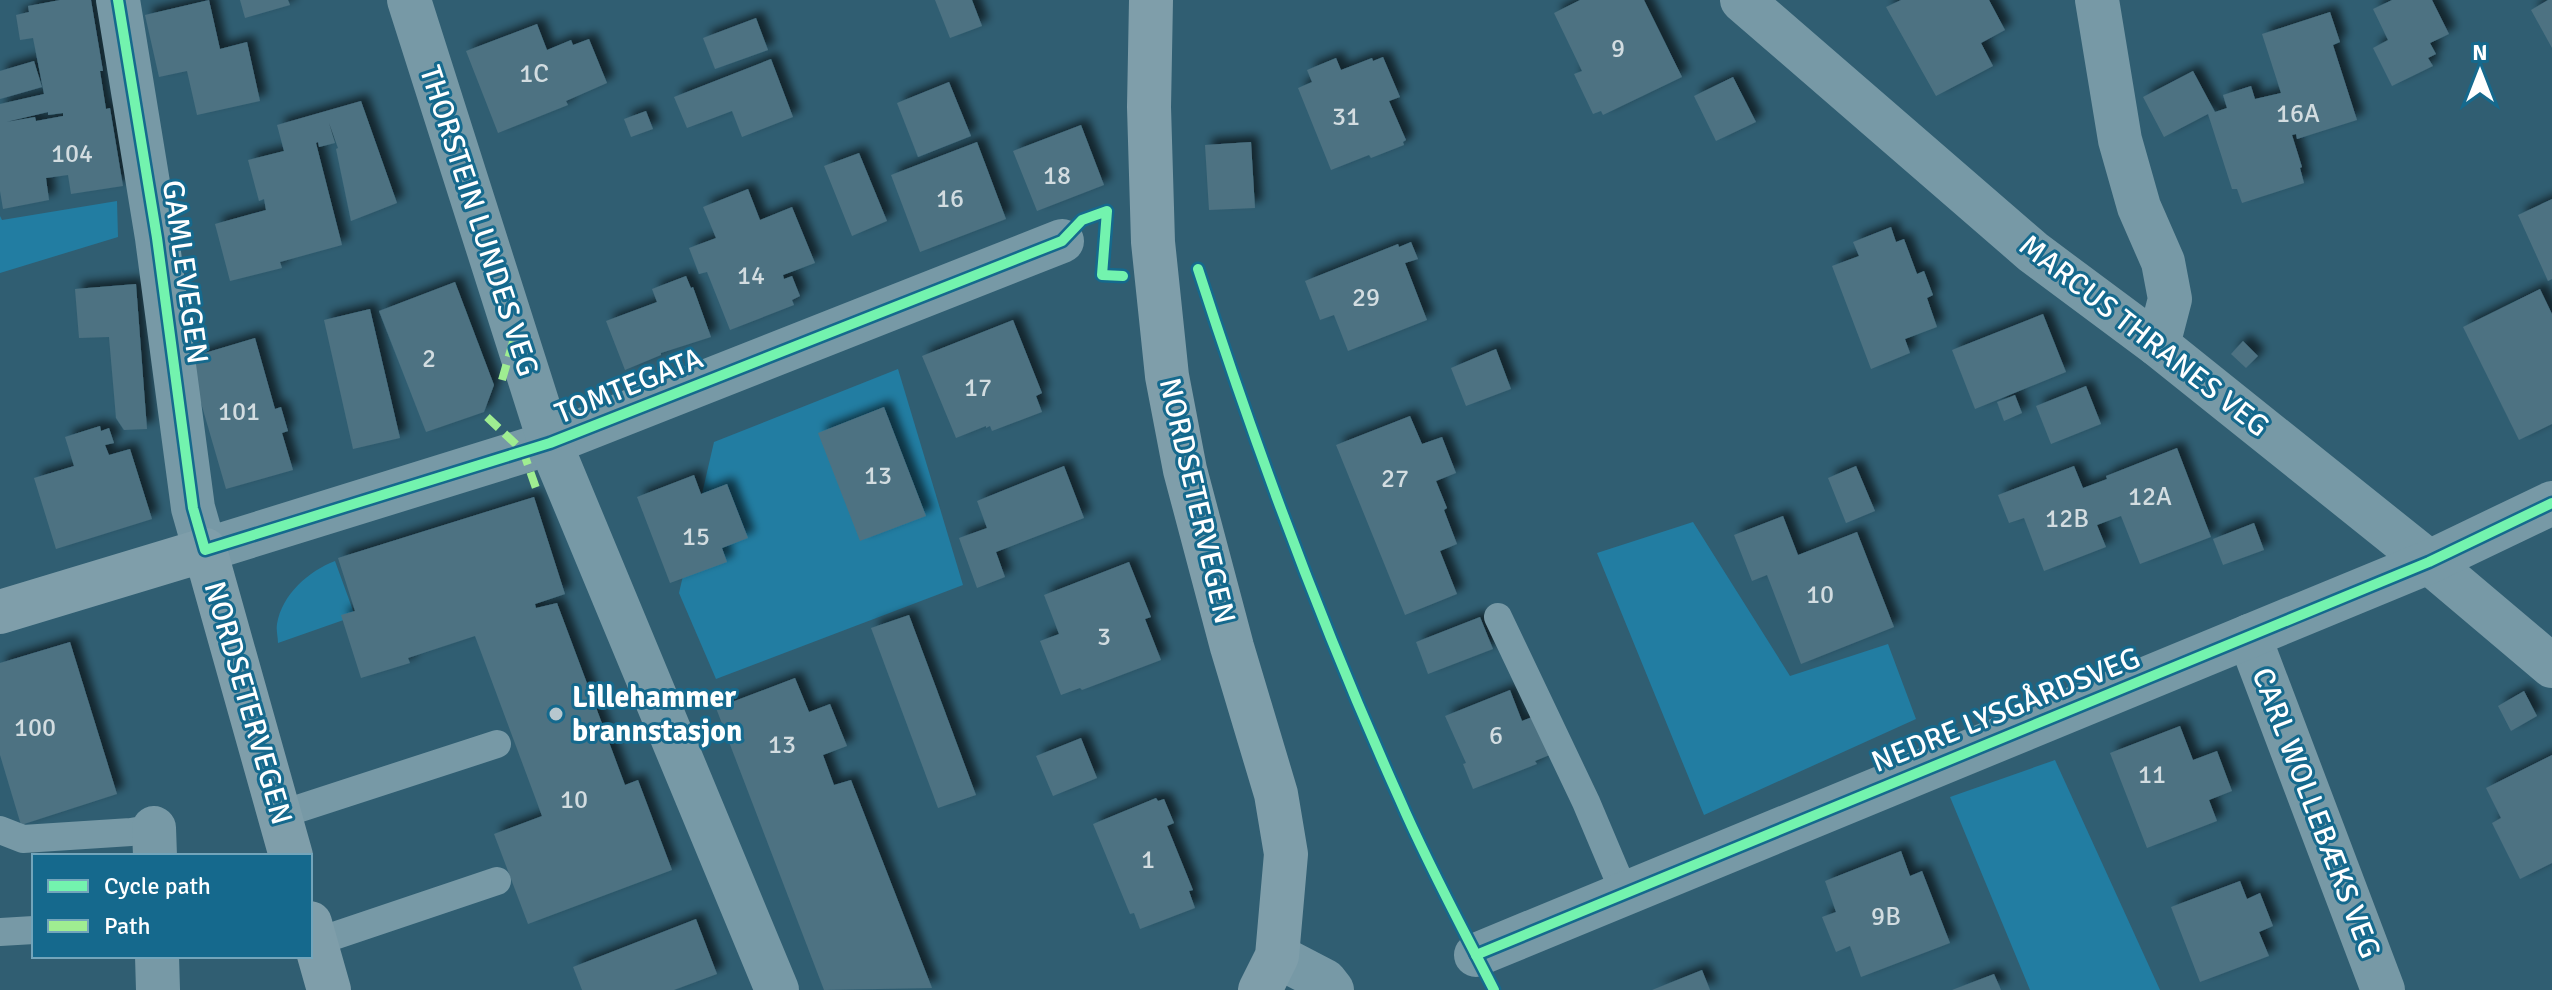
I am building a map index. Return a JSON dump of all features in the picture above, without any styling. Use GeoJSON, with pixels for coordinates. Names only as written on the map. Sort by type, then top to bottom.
{"type":"FeatureCollection","features":[{"type":"Feature","properties":{"kind":"main road","name":"NORDSETERVEGEN"},"geometry":{"type":"LineString","coordinates":[[1151,0],[1149,107],[1153,242],[1167,376],[1185,470],[1232,647],[1276,794],[1286,854],[1269,973]]}},
{"type":"Feature","properties":{"kind":"main road","name":"TOMTEGATA"},"geometry":{"type":"LineString","coordinates":[[0,612],[205,550]]}},
{"type":"Feature","properties":{"kind":"main road","name":"NORDSETERVEGEN"},"geometry":{"type":"LineString","coordinates":[[205,550],[290,854]]}},
{"type":"Feature","properties":{"kind":"main road"},"geometry":{"type":"LineString","coordinates":[[313,932],[329,990]]}},
{"type":"Feature","properties":{"kind":"street","name":"GAMLEVEGEN"},"geometry":{"type":"LineString","coordinates":[[118,0],[157,238],[193,508],[205,550]]}},
{"type":"Feature","properties":{"kind":"street","name":"THORSTEIN LUNDES VEG"},"geometry":{"type":"LineString","coordinates":[[409,0],[550,443],[777,990]]}},
{"type":"Feature","properties":{"kind":"street","name":"MARCUS THRANES VEG"},"geometry":{"type":"LineString","coordinates":[[1742,0],[2033,252],[2158,345],[2429,562],[2552,666]]}},
{"type":"Feature","properties":{"kind":"street"},"geometry":{"type":"LineString","coordinates":[[2097,0],[2120,140],[2139,207],[2163,262],[2170,299],[2158,345]]}},
{"type":"Feature","properties":{"kind":"street","name":"TOMTEGATA"},"geometry":{"type":"LineString","coordinates":[[205,550],[550,443],[1062,241]]}},
{"type":"Feature","properties":{"kind":"street","name":"NEDRE LYSGÅRDSVEG"},"geometry":{"type":"LineString","coordinates":[[1476,955],[2429,562],[2552,503]]}},
{"type":"Feature","properties":{"kind":"street","name":"CARL WOLLEBÆKS VEG"},"geometry":{"type":"LineString","coordinates":[[2249,636],[2383,990]]}},
{"type":"Feature","properties":{"kind":"street"},"geometry":{"type":"LineString","coordinates":[[157,958],[158,990]]}},
{"type":"Feature","properties":{"kind":"street"},"geometry":{"type":"LineString","coordinates":[[1269,973],[1325,981],[1332,990]]}},
{"type":"Feature","properties":{"kind":"lane"},"geometry":{"type":"LineString","coordinates":[[1498,617],[1586,802],[1624,892]]}},
{"type":"Feature","properties":{"kind":"lane"},"geometry":{"type":"LineString","coordinates":[[279,815],[497,744]]}},
{"type":"Feature","properties":{"kind":"lane"},"geometry":{"type":"LineString","coordinates":[[0,830],[23,839],[131,832],[154,842]]}},
{"type":"Feature","properties":{"kind":"lane"},"geometry":{"type":"LineString","coordinates":[[313,932],[497,881]]}},
{"type":"Feature","properties":{"kind":"lane"},"geometry":{"type":"LineString","coordinates":[[0,932],[32,930]]}},
{"type":"Feature","properties":{"kind":"shaded area"},"geometry":{"type":"Polygon","coordinates":[[[117,201],[118,237],[0,273],[0,216],[2,220],[117,201]]]}},
{"type":"Feature","properties":{"kind":"shaded area"},"geometry":{"type":"Polygon","coordinates":[[[898,369],[963,585],[716,679],[679,593],[714,442],[898,369]]]}},
{"type":"Feature","properties":{"kind":"shaded area"},"geometry":{"type":"Polygon","coordinates":[[[1693,522],[1790,676],[1888,644],[1916,719],[1704,815],[1597,553],[1693,522]]]}},
{"type":"Feature","properties":{"kind":"shaded area"},"geometry":{"type":"Polygon","coordinates":[[[335,561],[355,616],[278,643],[277,624],[291,594],[307,577],[335,561]]]}},
{"type":"Feature","properties":{"kind":"shaded area"},"geometry":{"type":"Polygon","coordinates":[[[2055,760],[2160,990],[2030,990],[1950,797],[2055,760]]]}},
{"type":"Feature","properties":{"kind":"building"},"geometry":{"type":"Polygon","coordinates":[[[60,0],[91,0],[106,109],[110,108],[123,186],[71,194],[68,175],[46,178],[49,200],[3,209],[0,191],[0,104],[44,94],[33,38],[20,40],[16,15],[29,12],[28,6],[60,0]],[[48,112],[6,122],[35,117],[36,121],[63,116],[63,113],[48,115],[48,112]]]}},
{"type":"Feature","properties":{"kind":"building"},"geometry":{"type":"Polygon","coordinates":[[[209,0],[220,49],[247,42],[260,101],[197,115],[187,71],[159,77],[145,15],[209,0]]]}},
{"type":"Feature","properties":{"kind":"building"},"geometry":{"type":"Polygon","coordinates":[[[240,0],[288,0],[290,5],[245,18],[240,0]]]}},
{"type":"Feature","properties":{"kind":"building"},"geometry":{"type":"Polygon","coordinates":[[[935,0],[972,0],[982,26],[950,38],[935,0]]]}},
{"type":"Feature","properties":{"kind":"building"},"geometry":{"type":"Polygon","coordinates":[[[1580,0],[1644,0],[1682,77],[1603,115],[1601,111],[1593,114],[1574,74],[1582,71],[1554,13],[1580,0]]]}},
{"type":"Feature","properties":{"kind":"building"},"geometry":{"type":"Polygon","coordinates":[[[1901,0],[1989,0],[2005,30],[1981,43],[1993,66],[1936,96],[1886,7],[1901,0]]]}},
{"type":"Feature","properties":{"kind":"building"},"geometry":{"type":"Polygon","coordinates":[[[2392,0],[2432,0],[2449,34],[2430,43],[2436,54],[2428,58],[2433,66],[2392,86],[2373,48],[2388,40],[2373,9],[2392,0]]]}},
{"type":"Feature","properties":{"kind":"building"},"geometry":{"type":"Polygon","coordinates":[[[2552,0],[2552,48],[2531,10],[2552,0]]]}},
{"type":"Feature","properties":{"kind":"building"},"geometry":{"type":"Polygon","coordinates":[[[2330,12],[2340,42],[2333,45],[2357,120],[2297,139],[2296,134],[2292,135],[2304,183],[2242,203],[2237,189],[2232,189],[2208,114],[2164,137],[2143,97],[2193,71],[2215,112],[2227,108],[2223,95],[2251,86],[2255,99],[2281,93],[2262,34],[2330,12]]]}},
{"type":"Feature","properties":{"kind":"building"},"geometry":{"type":"Polygon","coordinates":[[[756,18],[768,50],[715,69],[703,38],[756,18]]]}},
{"type":"Feature","properties":{"kind":"building"},"geometry":{"type":"Polygon","coordinates":[[[537,24],[547,50],[571,40],[573,45],[589,39],[607,83],[566,101],[568,105],[498,133],[466,51],[537,24]]]}},
{"type":"Feature","properties":{"kind":"building"},"geometry":{"type":"Polygon","coordinates":[[[1383,57],[1400,97],[1389,101],[1406,140],[1404,145],[1331,170],[1298,88],[1312,82],[1307,70],[1336,58],[1341,70],[1383,57]]]}},
{"type":"Feature","properties":{"kind":"building"},"geometry":{"type":"Polygon","coordinates":[[[771,59],[793,117],[742,137],[732,111],[687,128],[674,97],[771,59]]]}},
{"type":"Feature","properties":{"kind":"building"},"geometry":{"type":"Polygon","coordinates":[[[34,61],[42,87],[0,99],[0,71],[34,61]]]}},
{"type":"Feature","properties":{"kind":"building"},"geometry":{"type":"Polygon","coordinates":[[[1733,77],[1756,122],[1716,141],[1694,96],[1733,77]]]}},
{"type":"Feature","properties":{"kind":"building"},"geometry":{"type":"Polygon","coordinates":[[[949,82],[971,136],[918,157],[897,103],[949,82]]]}},
{"type":"Feature","properties":{"kind":"building"},"geometry":{"type":"Polygon","coordinates":[[[361,101],[397,203],[351,221],[338,148],[329,123],[335,143],[319,147],[316,143],[342,245],[280,262],[282,268],[230,281],[215,224],[266,210],[264,199],[259,201],[248,160],[284,151],[277,125],[361,101]]]}},
{"type":"Feature","properties":{"kind":"building"},"geometry":{"type":"Polygon","coordinates":[[[646,111],[653,129],[631,137],[624,119],[646,111]]]}},
{"type":"Feature","properties":{"kind":"building"},"geometry":{"type":"Polygon","coordinates":[[[1081,125],[1104,185],[1037,211],[1013,151],[1081,125]]]}},
{"type":"Feature","properties":{"kind":"building"},"geometry":{"type":"Polygon","coordinates":[[[977,142],[1006,219],[920,252],[891,175],[977,142]]]}},
{"type":"Feature","properties":{"kind":"building"},"geometry":{"type":"Polygon","coordinates":[[[1251,142],[1255,208],[1209,210],[1205,145],[1251,142]]]}},
{"type":"Feature","properties":{"kind":"building"},"geometry":{"type":"Polygon","coordinates":[[[859,153],[887,221],[852,236],[824,166],[859,153]]]}},
{"type":"Feature","properties":{"kind":"building"},"geometry":{"type":"Polygon","coordinates":[[[748,189],[760,220],[792,207],[815,263],[783,275],[784,279],[792,276],[800,296],[792,300],[794,305],[730,330],[707,272],[699,274],[689,248],[716,238],[703,207],[748,189]]]}},
{"type":"Feature","properties":{"kind":"building"},"geometry":{"type":"Polygon","coordinates":[[[2552,199],[2552,279],[2548,281],[2518,215],[2552,199]]]}},
{"type":"Feature","properties":{"kind":"building"},"geometry":{"type":"Polygon","coordinates":[[[1891,227],[1896,242],[1904,239],[1917,274],[1924,271],[1933,295],[1927,298],[1937,327],[1905,339],[1910,353],[1871,369],[1832,266],[1859,256],[1853,242],[1891,227]]]}},
{"type":"Feature","properties":{"kind":"building"},"geometry":{"type":"Polygon","coordinates":[[[1411,242],[1418,259],[1405,263],[1427,320],[1348,351],[1334,315],[1320,320],[1305,281],[1398,244],[1399,247],[1411,242]]]}},
{"type":"Feature","properties":{"kind":"building"},"geometry":{"type":"Polygon","coordinates":[[[686,276],[711,337],[661,353],[625,370],[606,321],[657,302],[652,289],[686,276]]]}},
{"type":"Feature","properties":{"kind":"building"},"geometry":{"type":"Polygon","coordinates":[[[455,282],[494,385],[484,412],[426,432],[379,311],[455,282]]]}},
{"type":"Feature","properties":{"kind":"building"},"geometry":{"type":"Polygon","coordinates":[[[136,284],[147,429],[124,430],[116,418],[109,337],[79,338],[75,289],[136,284]]]}},
{"type":"Feature","properties":{"kind":"building"},"geometry":{"type":"Polygon","coordinates":[[[2540,289],[2552,314],[2552,424],[2519,440],[2463,327],[2540,289]]]}},
{"type":"Feature","properties":{"kind":"building"},"geometry":{"type":"Polygon","coordinates":[[[370,309],[400,438],[353,449],[324,320],[370,309]]]}},
{"type":"Feature","properties":{"kind":"building"},"geometry":{"type":"Polygon","coordinates":[[[2043,314],[2066,372],[1975,409],[1952,350],[2043,314]]]}},
{"type":"Feature","properties":{"kind":"building"},"geometry":{"type":"Polygon","coordinates":[[[1013,320],[1042,393],[1036,396],[1042,412],[992,431],[990,426],[986,426],[956,438],[922,356],[1013,320]]]}},
{"type":"Feature","properties":{"kind":"building"},"geometry":{"type":"Polygon","coordinates":[[[255,338],[275,409],[281,407],[288,431],[282,433],[293,470],[226,489],[188,358],[255,338]]]}},
{"type":"Feature","properties":{"kind":"building"},"geometry":{"type":"Polygon","coordinates":[[[2243,341],[2258,356],[2246,368],[2231,354],[2243,341]]]}},
{"type":"Feature","properties":{"kind":"building"},"geometry":{"type":"Polygon","coordinates":[[[1496,349],[1511,389],[1466,406],[1451,368],[1496,349]]]}},
{"type":"Feature","properties":{"kind":"building"},"geometry":{"type":"Polygon","coordinates":[[[2086,386],[2101,424],[2051,444],[2036,406],[2086,386]]]}},
{"type":"Feature","properties":{"kind":"building"},"geometry":{"type":"Polygon","coordinates":[[[2015,395],[2022,413],[2004,421],[1997,402],[2015,395]]]}},
{"type":"Feature","properties":{"kind":"building"},"geometry":{"type":"Polygon","coordinates":[[[884,407],[926,516],[860,541],[818,433],[884,407]]]}},
{"type":"Feature","properties":{"kind":"building"},"geometry":{"type":"Polygon","coordinates":[[[1410,416],[1422,444],[1442,437],[1456,473],[1436,481],[1457,544],[1440,551],[1457,594],[1405,615],[1336,445],[1410,416]]]}},
{"type":"Feature","properties":{"kind":"building"},"geometry":{"type":"Polygon","coordinates":[[[100,426],[101,431],[109,428],[114,443],[105,445],[109,455],[130,449],[152,519],[56,549],[34,478],[74,466],[65,437],[100,426]]]}},
{"type":"Feature","properties":{"kind":"building"},"geometry":{"type":"Polygon","coordinates":[[[2177,448],[2211,537],[2140,564],[2121,516],[2097,525],[2106,547],[2044,571],[2024,518],[2009,523],[1998,495],[2074,466],[2083,488],[2177,448]]]}},
{"type":"Feature","properties":{"kind":"building"},"geometry":{"type":"Polygon","coordinates":[[[1064,466],[1084,518],[996,552],[1005,577],[977,588],[959,538],[987,528],[977,501],[1064,466]]]}},
{"type":"Feature","properties":{"kind":"building"},"geometry":{"type":"Polygon","coordinates":[[[1856,466],[1875,511],[1846,523],[1828,478],[1856,466]]]}},
{"type":"Feature","properties":{"kind":"building"},"geometry":{"type":"Polygon","coordinates":[[[694,475],[701,494],[727,484],[748,538],[722,548],[727,562],[670,583],[637,497],[694,475]]]}},
{"type":"Feature","properties":{"kind":"building"},"geometry":{"type":"Polygon","coordinates":[[[534,497],[565,594],[535,604],[536,608],[557,603],[625,785],[638,780],[672,870],[528,924],[494,834],[542,816],[475,636],[408,658],[410,663],[361,678],[341,615],[355,611],[338,558],[534,497]]]}},
{"type":"Feature","properties":{"kind":"building"},"geometry":{"type":"Polygon","coordinates":[[[1783,516],[1798,555],[1857,532],[1894,627],[1801,664],[1767,575],[1752,581],[1734,535],[1783,516]]]}},
{"type":"Feature","properties":{"kind":"building"},"geometry":{"type":"Polygon","coordinates":[[[2254,523],[2264,550],[2223,565],[2213,539],[2254,523]]]}},
{"type":"Feature","properties":{"kind":"building"},"geometry":{"type":"Polygon","coordinates":[[[1129,562],[1151,617],[1145,619],[1161,660],[1061,695],[1040,641],[1059,634],[1044,595],[1129,562]]]}},
{"type":"Feature","properties":{"kind":"building"},"geometry":{"type":"Polygon","coordinates":[[[909,615],[976,795],[938,808],[871,628],[909,615]]]}},
{"type":"Feature","properties":{"kind":"building"},"geometry":{"type":"Polygon","coordinates":[[[1480,617],[1493,649],[1428,674],[1416,642],[1480,617]]]}},
{"type":"Feature","properties":{"kind":"building"},"geometry":{"type":"Polygon","coordinates":[[[70,642],[117,794],[21,825],[0,755],[0,663],[70,642]]]}},
{"type":"Feature","properties":{"kind":"building"},"geometry":{"type":"Polygon","coordinates":[[[795,678],[809,712],[830,704],[847,746],[823,755],[834,785],[851,780],[932,988],[824,990],[716,708],[795,678]]]}},
{"type":"Feature","properties":{"kind":"building"},"geometry":{"type":"Polygon","coordinates":[[[1510,690],[1522,721],[1537,715],[1552,754],[1535,761],[1537,764],[1473,789],[1463,764],[1466,763],[1445,716],[1510,690]]]}},
{"type":"Feature","properties":{"kind":"building"},"geometry":{"type":"Polygon","coordinates":[[[2524,691],[2537,716],[2511,731],[2498,706],[2524,691]]]}},
{"type":"Feature","properties":{"kind":"building"},"geometry":{"type":"Polygon","coordinates":[[[2180,726],[2193,760],[2217,751],[2232,791],[2209,800],[2217,821],[2147,848],[2110,753],[2180,726]]]}},
{"type":"Feature","properties":{"kind":"building"},"geometry":{"type":"Polygon","coordinates":[[[1081,738],[1097,778],[1053,796],[1036,756],[1081,738]]]}},
{"type":"Feature","properties":{"kind":"building"},"geometry":{"type":"Polygon","coordinates":[[[2552,755],[2552,863],[2520,879],[2492,823],[2501,818],[2486,788],[2552,755]]]}},
{"type":"Feature","properties":{"kind":"building"},"geometry":{"type":"Polygon","coordinates":[[[1156,798],[1158,801],[1164,799],[1174,823],[1167,826],[1193,890],[1189,891],[1195,908],[1140,929],[1134,913],[1130,914],[1093,824],[1156,798]]]}},
{"type":"Feature","properties":{"kind":"building"},"geometry":{"type":"Polygon","coordinates":[[[1901,851],[1910,876],[1922,871],[1950,943],[1861,977],[1850,946],[1836,952],[1822,917],[1836,912],[1825,881],[1901,851]]]}},
{"type":"Feature","properties":{"kind":"building"},"geometry":{"type":"Polygon","coordinates":[[[2240,881],[2247,899],[2260,893],[2273,926],[2259,932],[2269,956],[2200,982],[2171,907],[2240,881]]]}},
{"type":"Feature","properties":{"kind":"building"},"geometry":{"type":"Polygon","coordinates":[[[696,919],[717,974],[674,990],[582,990],[573,967],[696,919]]]}},
{"type":"Feature","properties":{"kind":"building"},"geometry":{"type":"Polygon","coordinates":[[[1702,970],[1710,990],[1652,990],[1702,970]]]}},
{"type":"Feature","properties":{"kind":"building"},"geometry":{"type":"Polygon","coordinates":[[[1994,974],[2001,990],[1952,990],[1994,974]]]}},
{"type":"Feature","properties":{"kind":"marked path"},"geometry":{"type":"LineString","coordinates":[[502,380],[515,335]]}},
{"type":"Feature","properties":{"kind":"marked path"},"geometry":{"type":"LineString","coordinates":[[487,417],[523,451],[536,488]]}},
{"type":"Feature","properties":{"kind":"cycle path"},"geometry":{"type":"LineString","coordinates":[[118,0],[157,238],[193,508],[205,550],[550,443],[1062,241],[1082,220],[1107,211],[1102,275],[1123,276]]}},
{"type":"Feature","properties":{"kind":"cycle path"},"geometry":{"type":"LineString","coordinates":[[1198,269],[1267,470],[1371,735],[1422,848],[1494,990]]}},
{"type":"Feature","properties":{"kind":"cycle path"},"geometry":{"type":"LineString","coordinates":[[1476,955],[2429,562],[2552,503]]}},
{"type":"Feature","properties":{"kind":"place","name":"Lillehammer brannstasjon"},"geometry":{"type":"Point","coordinates":[556,714]}}]}
